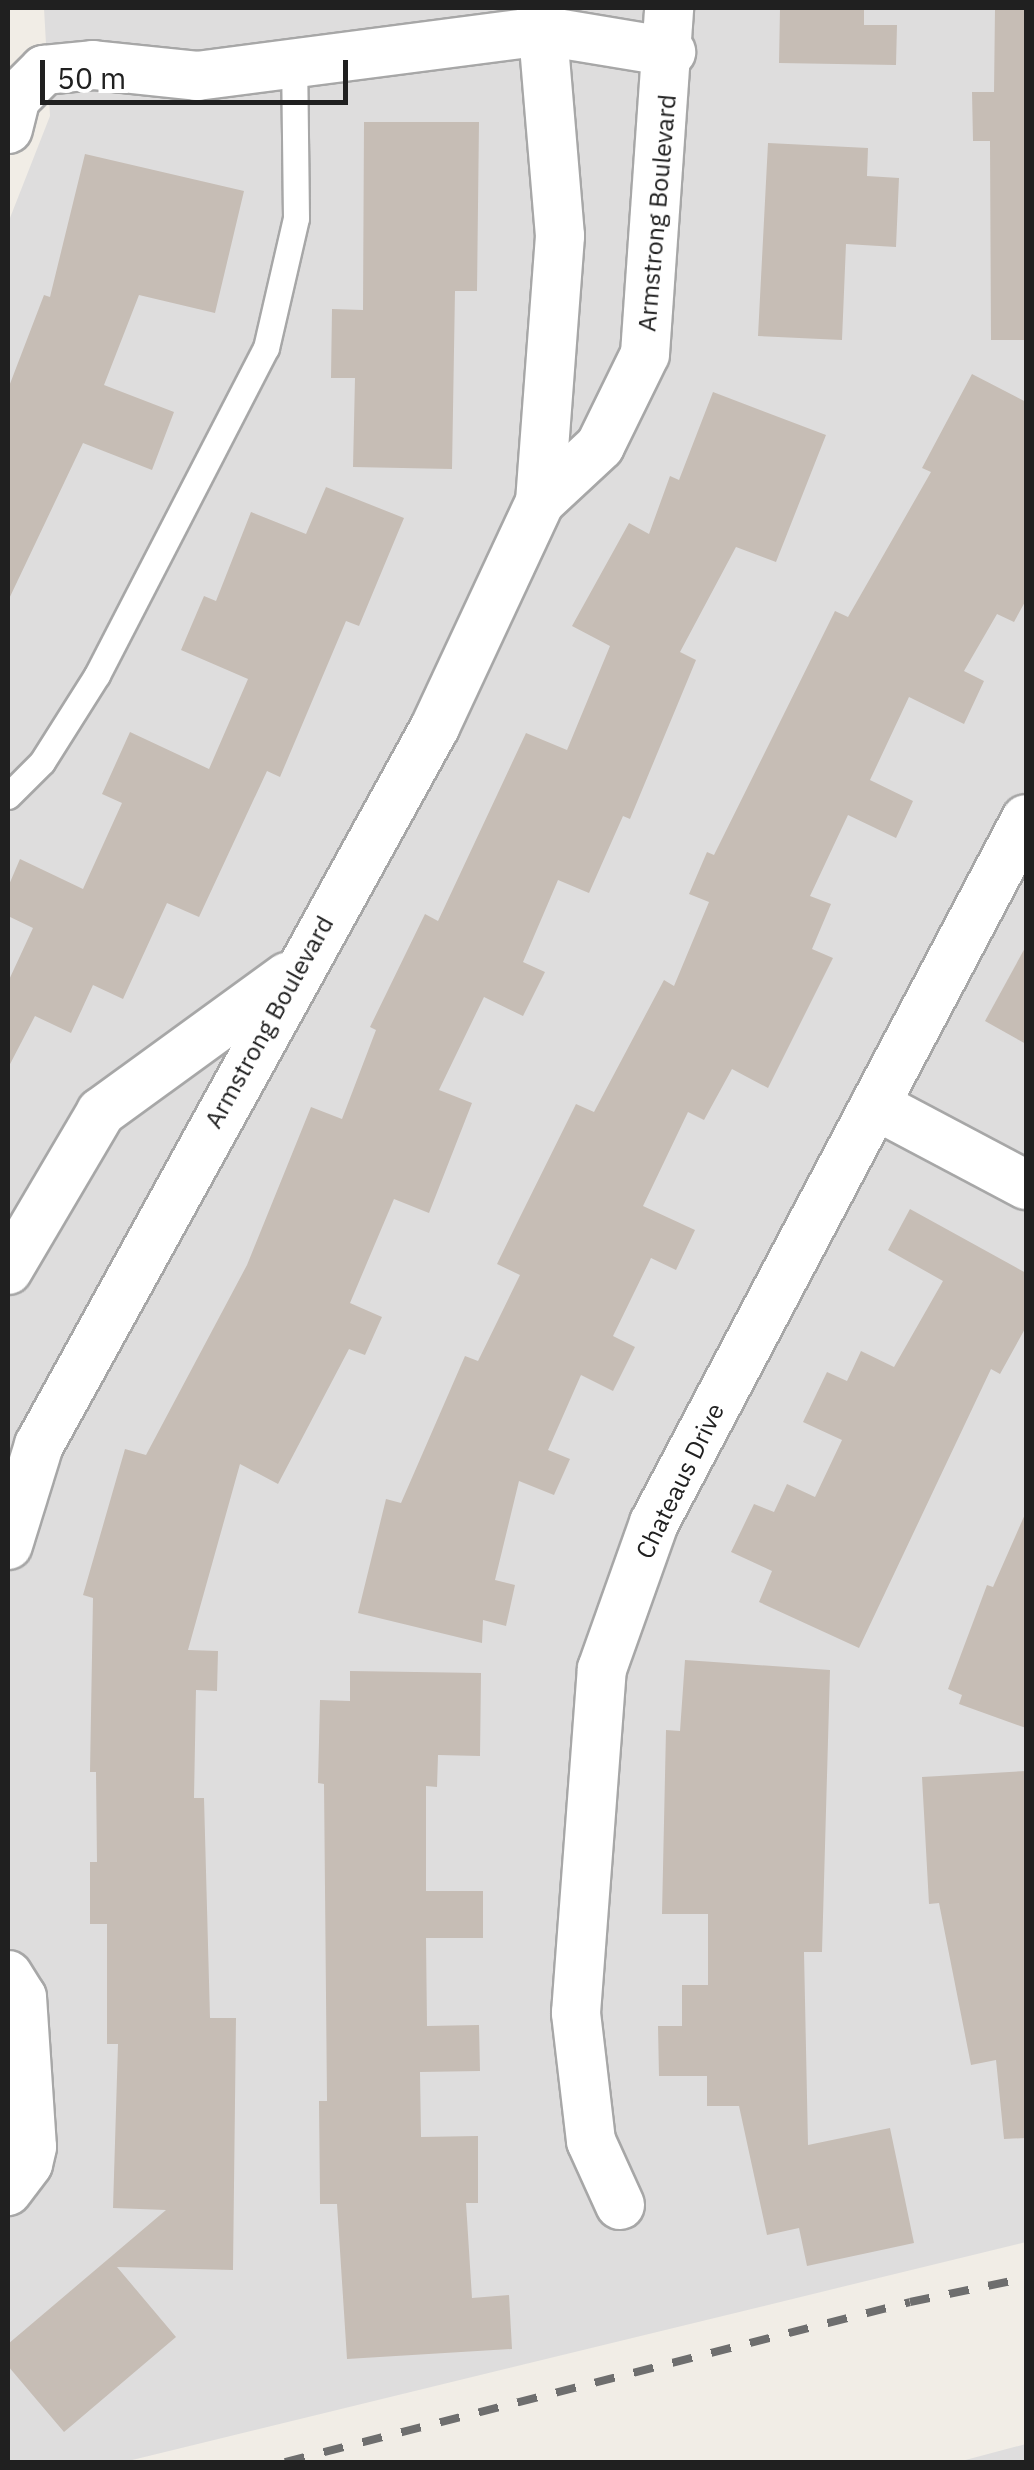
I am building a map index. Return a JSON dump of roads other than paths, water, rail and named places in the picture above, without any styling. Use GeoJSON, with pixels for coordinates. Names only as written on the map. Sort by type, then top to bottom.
{"type":"FeatureCollection","features":[{"type":"Feature","properties":{"kind":"street"},"geometry":{"type":"LineString","coordinates":[[8,129],[16,98],[44,70],[92,65],[197,76],[543,19],[670,30]]}},
{"type":"Feature","properties":{"kind":"street","name":"Armstrong Boulevard"},"geometry":{"type":"LineString","coordinates":[[8,1546],[39,1445],[435,727],[540,502],[560,236],[543,19]]}},
{"type":"Feature","properties":{"kind":"street","name":"Armstrong Boulevard"},"geometry":{"type":"LineString","coordinates":[[540,502],[600,446],[645,354],[670,30]]}},
{"type":"Feature","properties":{"kind":"street","name":"Chateaus Drive"},"geometry":{"type":"LineString","coordinates":[[620,2205],[591,2142],[576,2013],[602,1668],[654,1522],[1026,819]]}},
{"type":"Feature","properties":{"kind":"street"},"geometry":{"type":"LineString","coordinates":[[8,1270],[100,1112],[298,970]]}},
{"type":"Feature","properties":{"kind":"street"},"geometry":{"type":"LineString","coordinates":[[875,1106],[1026,1185]]}},
{"type":"Feature","properties":{"kind":"street"},"geometry":{"type":"LineString","coordinates":[[8,1975],[22,1997],[32,2147],[28,2164],[8,2191]]}},
{"type":"Feature","properties":{"kind":"lane"},"geometry":{"type":"LineString","coordinates":[[8,796],[42,762],[97,676],[266,348],[296,218],[294,62]]}},
{"type":"Feature","properties":{"kind":"railway"},"geometry":{"type":"LineString","coordinates":[[285,2462],[910,2302],[1026,2278]]}}]}
